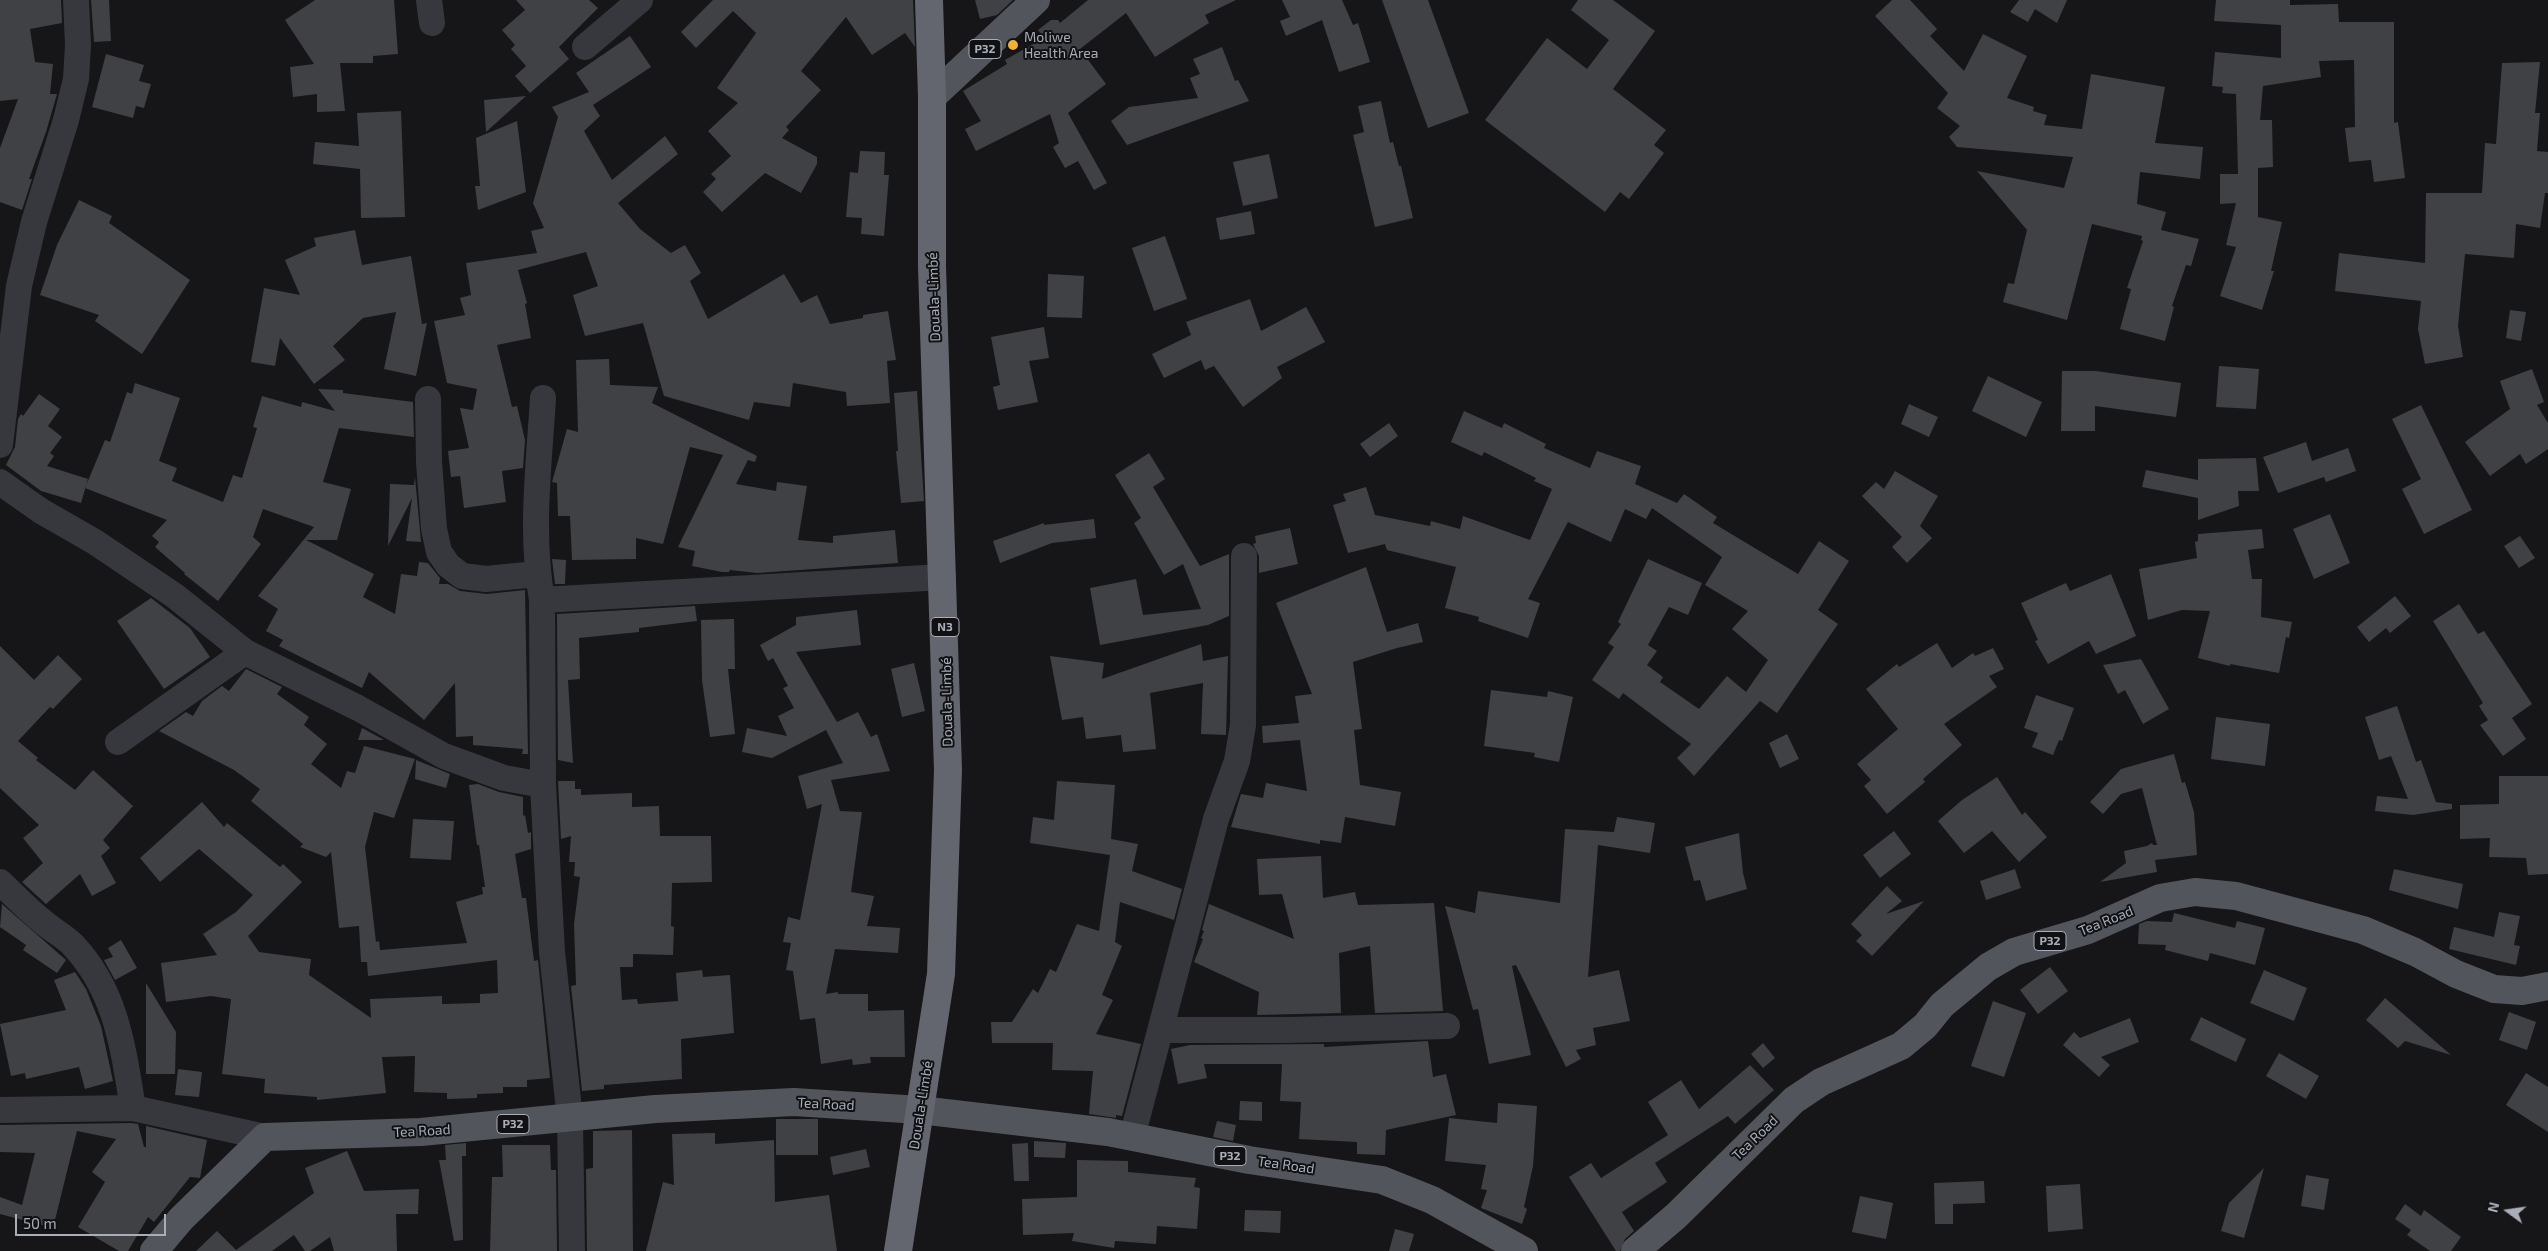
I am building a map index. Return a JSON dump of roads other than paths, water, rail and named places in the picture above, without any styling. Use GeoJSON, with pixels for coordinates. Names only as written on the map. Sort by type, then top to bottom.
{"type":"FeatureCollection","features":[{"type":"Feature","properties":{"kind":"highway","name":"Douala-Limbé"},"geometry":{"type":"LineString","coordinates":[[898,1251],[941,974],[948,770],[944,577],[932,267],[932,97],[929,0]]}},
{"type":"Feature","properties":{"kind":"main road","name":"P32"},"geometry":{"type":"LineString","coordinates":[[932,97],[1036,0]]}},
{"type":"Feature","properties":{"kind":"main road","name":"Tea Road"},"geometry":{"type":"LineString","coordinates":[[1635,1251],[1676,1216],[1794,1100],[1821,1082],[1901,1046],[1925,1026],[1942,1005],[1988,967],[2014,952],[2088,930],[2160,898],[2195,892],[2236,896],[2363,930],[2415,952],[2456,974],[2494,989],[2522,991],[2548,986]]}},
{"type":"Feature","properties":{"kind":"main road","name":"Tea Road"},"geometry":{"type":"LineString","coordinates":[[265,1136],[421,1132],[570,1119],[655,1109],[794,1102],[920,1110],[1108,1132],[1249,1160],[1382,1180],[1432,1200],[1524,1251]]}},
{"type":"Feature","properties":{"kind":"main road"},"geometry":{"type":"LineString","coordinates":[[154,1251],[181,1219],[265,1136]]}},
{"type":"Feature","properties":{"kind":"street"},"geometry":{"type":"LineString","coordinates":[[0,445],[19,286],[34,222],[66,120],[76,79],[78,45],[76,0]]}},
{"type":"Feature","properties":{"kind":"street"},"geometry":{"type":"LineString","coordinates":[[585,47],[640,0]]}},
{"type":"Feature","properties":{"kind":"street"},"geometry":{"type":"LineString","coordinates":[[543,398],[535,530],[542,600],[543,785],[552,952],[570,1119],[572,1251]]}},
{"type":"Feature","properties":{"kind":"street"},"geometry":{"type":"LineString","coordinates":[[428,399],[433,520],[439,552],[448,565],[462,576],[486,579],[538,574]]}},
{"type":"Feature","properties":{"kind":"street"},"geometry":{"type":"LineString","coordinates":[[0,482],[41,511],[95,542],[175,596],[245,652],[358,708],[444,756],[504,778],[543,785]]}},
{"type":"Feature","properties":{"kind":"street"},"geometry":{"type":"LineString","coordinates":[[1132,1137],[1216,819],[1237,761],[1243,726],[1244,556]]}},
{"type":"Feature","properties":{"kind":"street"},"geometry":{"type":"LineString","coordinates":[[542,600],[944,577]]}},
{"type":"Feature","properties":{"kind":"street"},"geometry":{"type":"LineString","coordinates":[[118,742],[245,652]]}},
{"type":"Feature","properties":{"kind":"street"},"geometry":{"type":"LineString","coordinates":[[0,882],[42,921],[72,944],[91,968],[109,999],[124,1052],[133,1108]]}},
{"type":"Feature","properties":{"kind":"street"},"geometry":{"type":"LineString","coordinates":[[1161,1030],[1287,1030],[1447,1026]]}},
{"type":"Feature","properties":{"kind":"street"},"geometry":{"type":"LineString","coordinates":[[0,1110],[133,1108],[265,1136]]}},
{"type":"Feature","properties":{"kind":"place","name":"Moliwe Health Area"},"geometry":{"type":"Point","coordinates":[1013,45]}}]}
